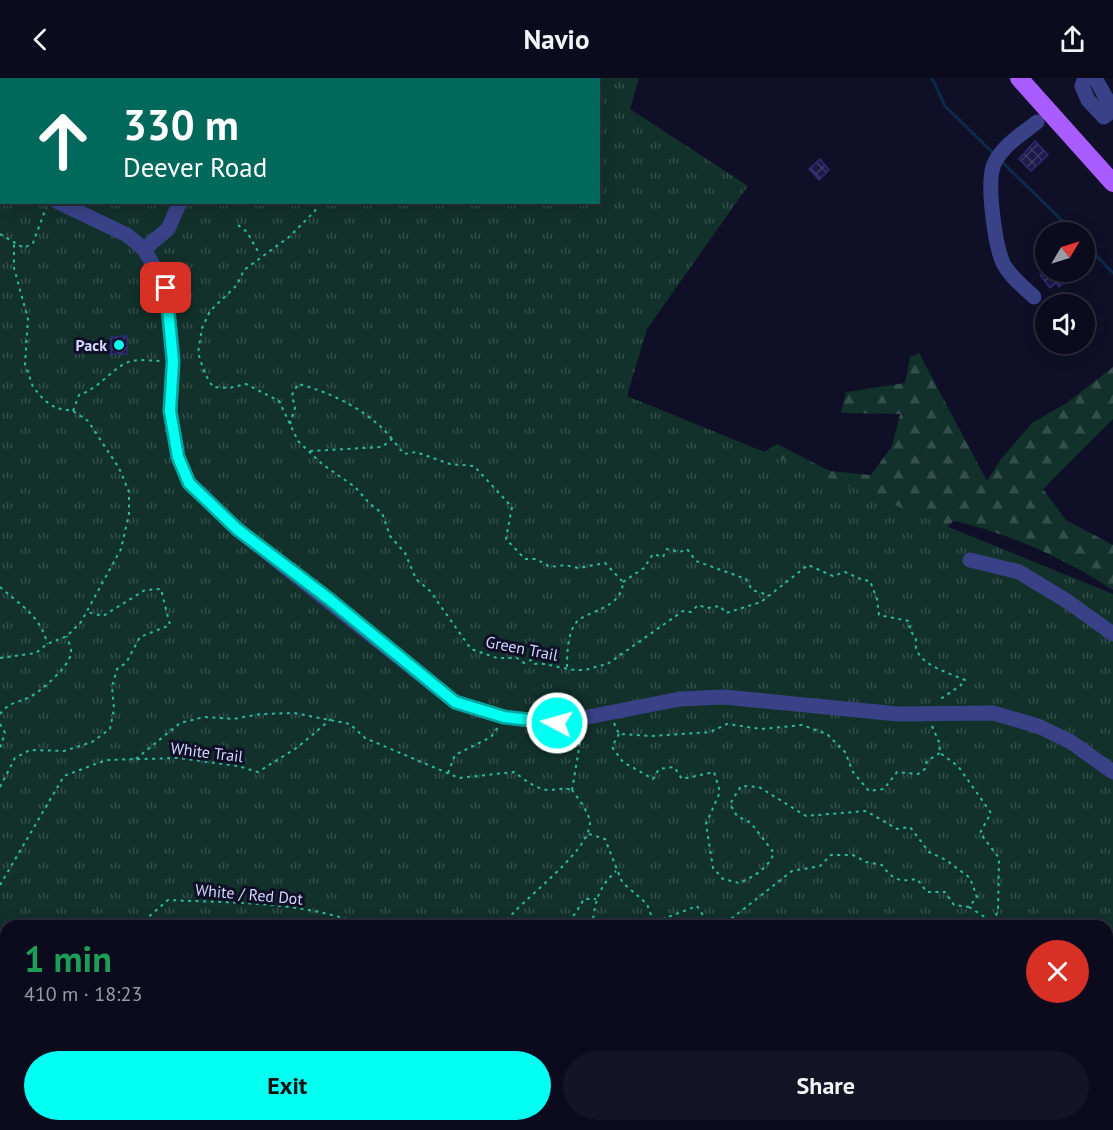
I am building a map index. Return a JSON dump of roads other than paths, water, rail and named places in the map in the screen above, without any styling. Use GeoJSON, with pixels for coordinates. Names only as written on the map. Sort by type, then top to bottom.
{"type":"FeatureCollection","features":[{"type":"Feature","properties":{"kind":"main road"},"geometry":{"type":"LineString","coordinates":[[1018,78],[1113,183]]}},
{"type":"Feature","properties":{"kind":"street"},"geometry":{"type":"LineString","coordinates":[[1085,78],[1083,91],[1104,117],[1111,110],[1095,78]]}},
{"type":"Feature","properties":{"kind":"street"},"geometry":{"type":"LineString","coordinates":[[1034,297],[1011,274],[1002,261],[989,182],[998,157],[1036,122],[1041,103]]}},
{"type":"Feature","properties":{"kind":"street"},"geometry":{"type":"LineString","coordinates":[[1036,122],[1045,128],[1059,124]]}},
{"type":"Feature","properties":{"kind":"street"},"geometry":{"type":"LineString","coordinates":[[62,204],[127,235],[144,249],[166,288],[173,361],[170,411],[178,457],[189,483],[237,529],[329,599],[455,702],[504,717],[557,723],[680,699],[724,697],[898,714],[993,713],[1038,726],[1071,742],[1113,772]]}},
{"type":"Feature","properties":{"kind":"street"},"geometry":{"type":"LineString","coordinates":[[144,249],[168,229],[179,204]]}},
{"type":"Feature","properties":{"kind":"street"},"geometry":{"type":"LineString","coordinates":[[969,560],[1018,572],[1067,601],[1113,634]]}},
{"type":"Feature","properties":{"kind":"waterway"},"geometry":{"type":"LineString","coordinates":[[932,78],[945,106],[994,154]]}},
{"type":"Feature","properties":{"kind":"waterway"},"geometry":{"type":"LineString","coordinates":[[1000,160],[1064,222]]}},
{"type":"Feature","properties":{"kind":"waterway"},"geometry":{"type":"LineString","coordinates":[[1095,254],[1113,273]]}},
{"type":"Feature","properties":{"kind":"place","name":"Pack"},"geometry":{"type":"Point","coordinates":[119,345]}}]}
